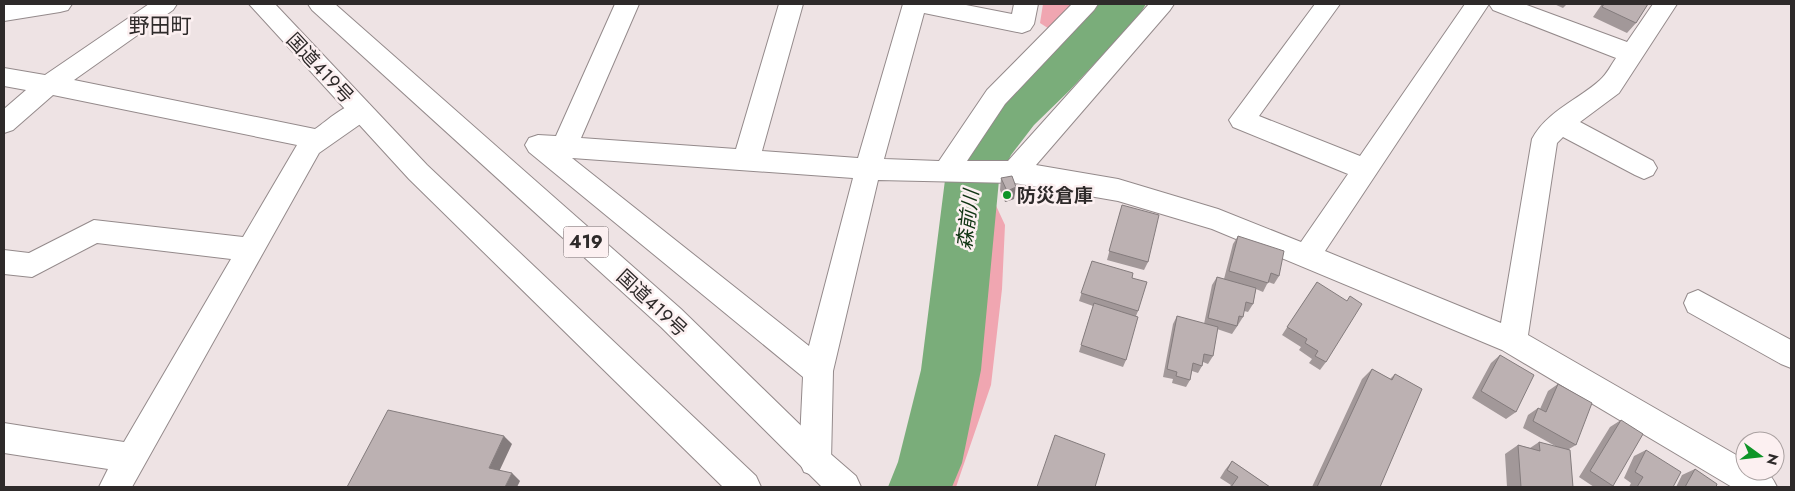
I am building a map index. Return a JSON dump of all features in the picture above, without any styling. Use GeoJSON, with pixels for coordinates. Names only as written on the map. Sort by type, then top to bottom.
{"type":"FeatureCollection","features":[{"type":"Feature","properties":{"kind":"main road"},"geometry":{"type":"LineString","coordinates":[[4,12],[60,4]]}},
{"type":"Feature","properties":{"kind":"main road"},"geometry":{"type":"LineString","coordinates":[[4,123],[49,85],[165,4]]}},
{"type":"Feature","properties":{"kind":"main road","name":"国道419号"},"geometry":{"type":"LineString","coordinates":[[261,4],[418,172],[745,487]]}},
{"type":"Feature","properties":{"kind":"main road","name":"国道419号"},"geometry":{"type":"LineString","coordinates":[[320,4],[671,318],[815,461],[845,487]]}},
{"type":"Feature","properties":{"kind":"main road"},"geometry":{"type":"LineString","coordinates":[[564,147],[627,4]]}},
{"type":"Feature","properties":{"kind":"main road"},"geometry":{"type":"LineString","coordinates":[[746,160],[791,4]]}},
{"type":"Feature","properties":{"kind":"main road"},"geometry":{"type":"LineString","coordinates":[[815,461],[818,371],[868,169],[915,4]]}},
{"type":"Feature","properties":{"kind":"main road"},"geometry":{"type":"LineString","coordinates":[[919,4],[1022,24],[1026,4]]}},
{"type":"Feature","properties":{"kind":"main road"},"geometry":{"type":"LineString","coordinates":[[946,172],[996,97],[1086,4]]}},
{"type":"Feature","properties":{"kind":"main road"},"geometry":{"type":"LineString","coordinates":[[1014,172],[1162,4]]}},
{"type":"Feature","properties":{"kind":"main road"},"geometry":{"type":"LineString","coordinates":[[1328,4],[1242,120],[1366,170]]}},
{"type":"Feature","properties":{"kind":"main road"},"geometry":{"type":"LineString","coordinates":[[1307,255],[1366,170],[1412,97],[1477,4]]}},
{"type":"Feature","properties":{"kind":"main road"},"geometry":{"type":"LineString","coordinates":[[1501,4],[1632,54]]}},
{"type":"Feature","properties":{"kind":"main road"},"geometry":{"type":"LineString","coordinates":[[1512,341],[1546,139],[1560,123],[1610,86],[1665,4]]}},
{"type":"Feature","properties":{"kind":"main road"},"geometry":{"type":"LineString","coordinates":[[4,76],[320,140]]}},
{"type":"Feature","properties":{"kind":"main road"},"geometry":{"type":"LineString","coordinates":[[115,487],[310,146],[360,111]]}},
{"type":"Feature","properties":{"kind":"main road"},"geometry":{"type":"LineString","coordinates":[[1560,123],[1644,168]]}},
{"type":"Feature","properties":{"kind":"main road"},"geometry":{"type":"LineString","coordinates":[[818,371],[538,145],[868,169],[1014,172],[1118,190],[1218,220],[1307,255],[1512,341],[1761,487]]}},
{"type":"Feature","properties":{"kind":"main road"},"geometry":{"type":"LineString","coordinates":[[4,262],[32,265],[94,232],[251,250]]}},
{"type":"Feature","properties":{"kind":"main road"},"geometry":{"type":"LineString","coordinates":[[1698,303],[1791,355]]}},
{"type":"Feature","properties":{"kind":"main road"},"geometry":{"type":"LineString","coordinates":[[4,438],[132,458]]}},
{"type":"Feature","properties":{"kind":"shaded area"},"geometry":{"type":"Polygon","coordinates":[[[1043,4],[1083,4],[1054,32],[1040,23],[1043,4]]]}},
{"type":"Feature","properties":{"kind":"shaded area"},"geometry":{"type":"Polygon","coordinates":[[[992,197],[1005,225],[1002,289],[991,385],[956,487],[938,487],[933,476],[957,369],[973,206],[992,197]]]}},
{"type":"Feature","properties":{"kind":"building"},"geometry":{"type":"Polygon","coordinates":[[[1604,4],[1648,4],[1636,23],[1602,7],[1604,4]]]}},
{"type":"Feature","properties":{"kind":"building"},"geometry":{"type":"Polygon","coordinates":[[[1012,176],[1016,187],[1007,191],[1001,178],[1012,176]]]}},
{"type":"Feature","properties":{"kind":"building"},"geometry":{"type":"Polygon","coordinates":[[[1122,205],[1159,215],[1148,262],[1109,251],[1122,205]]]}},
{"type":"Feature","properties":{"kind":"building"},"geometry":{"type":"Polygon","coordinates":[[[1238,236],[1284,251],[1279,276],[1271,273],[1268,283],[1229,271],[1238,236]]]}},
{"type":"Feature","properties":{"kind":"building"},"geometry":{"type":"Polygon","coordinates":[[[1092,261],[1133,273],[1132,278],[1147,282],[1138,311],[1081,293],[1092,261]]]}},
{"type":"Feature","properties":{"kind":"building"},"geometry":{"type":"Polygon","coordinates":[[[1217,277],[1256,288],[1253,304],[1246,302],[1243,317],[1239,316],[1237,326],[1208,318],[1217,277]]]}},
{"type":"Feature","properties":{"kind":"building"},"geometry":{"type":"Polygon","coordinates":[[[1317,282],[1347,301],[1350,296],[1362,304],[1326,362],[1315,356],[1318,351],[1305,343],[1307,339],[1287,327],[1317,282]]]}},
{"type":"Feature","properties":{"kind":"building"},"geometry":{"type":"Polygon","coordinates":[[[1094,303],[1138,317],[1126,360],[1081,345],[1094,303]]]}},
{"type":"Feature","properties":{"kind":"building"},"geometry":{"type":"Polygon","coordinates":[[[1177,316],[1218,327],[1213,356],[1204,354],[1202,366],[1193,363],[1190,380],[1176,376],[1177,372],[1167,369],[1177,316]]]}},
{"type":"Feature","properties":{"kind":"building"},"geometry":{"type":"Polygon","coordinates":[[[1500,355],[1534,375],[1516,412],[1481,391],[1500,355]]]}},
{"type":"Feature","properties":{"kind":"building"},"geometry":{"type":"Polygon","coordinates":[[[1372,369],[1392,380],[1395,374],[1422,389],[1380,487],[1317,487],[1372,369]]]}},
{"type":"Feature","properties":{"kind":"building"},"geometry":{"type":"Polygon","coordinates":[[[1558,384],[1592,403],[1576,445],[1533,421],[1538,408],[1546,412],[1558,384]]]}},
{"type":"Feature","properties":{"kind":"building"},"geometry":{"type":"Polygon","coordinates":[[[388,410],[504,436],[489,468],[512,473],[505,487],[347,487],[388,410]]]}},
{"type":"Feature","properties":{"kind":"building"},"geometry":{"type":"Polygon","coordinates":[[[1621,420],[1643,434],[1613,486],[1590,471],[1621,420]]]}},
{"type":"Feature","properties":{"kind":"building"},"geometry":{"type":"Polygon","coordinates":[[[1055,435],[1105,454],[1095,487],[1037,487],[1055,435]]]}},
{"type":"Feature","properties":{"kind":"building"},"geometry":{"type":"Polygon","coordinates":[[[1539,442],[1570,450],[1573,487],[1521,487],[1518,445],[1540,451],[1539,442]]]}},
{"type":"Feature","properties":{"kind":"building"},"geometry":{"type":"Polygon","coordinates":[[[1646,450],[1681,472],[1673,487],[1637,487],[1643,477],[1635,472],[1646,450]]]}},
{"type":"Feature","properties":{"kind":"building"},"geometry":{"type":"Polygon","coordinates":[[[1232,461],[1270,487],[1231,487],[1238,477],[1227,470],[1232,461]]]}},
{"type":"Feature","properties":{"kind":"building"},"geometry":{"type":"Polygon","coordinates":[[[1695,469],[1717,484],[1716,487],[1685,487],[1695,469]]]}},
{"type":"Feature","properties":{"kind":"waterway","name":"森前川"},"geometry":{"type":"LineString","coordinates":[[920,487],[930,463],[951,370],[972,180],[990,143],[1016,111],[1052,77],[1122,4]]}},
{"type":"Feature","properties":{"kind":"place","name":"防災倉庫"},"geometry":{"type":"Point","coordinates":[1007,195]}},
{"type":"Feature","properties":{"kind":"district","name":"野田町"},"geometry":{"type":"Point","coordinates":[160,26]}}]}
